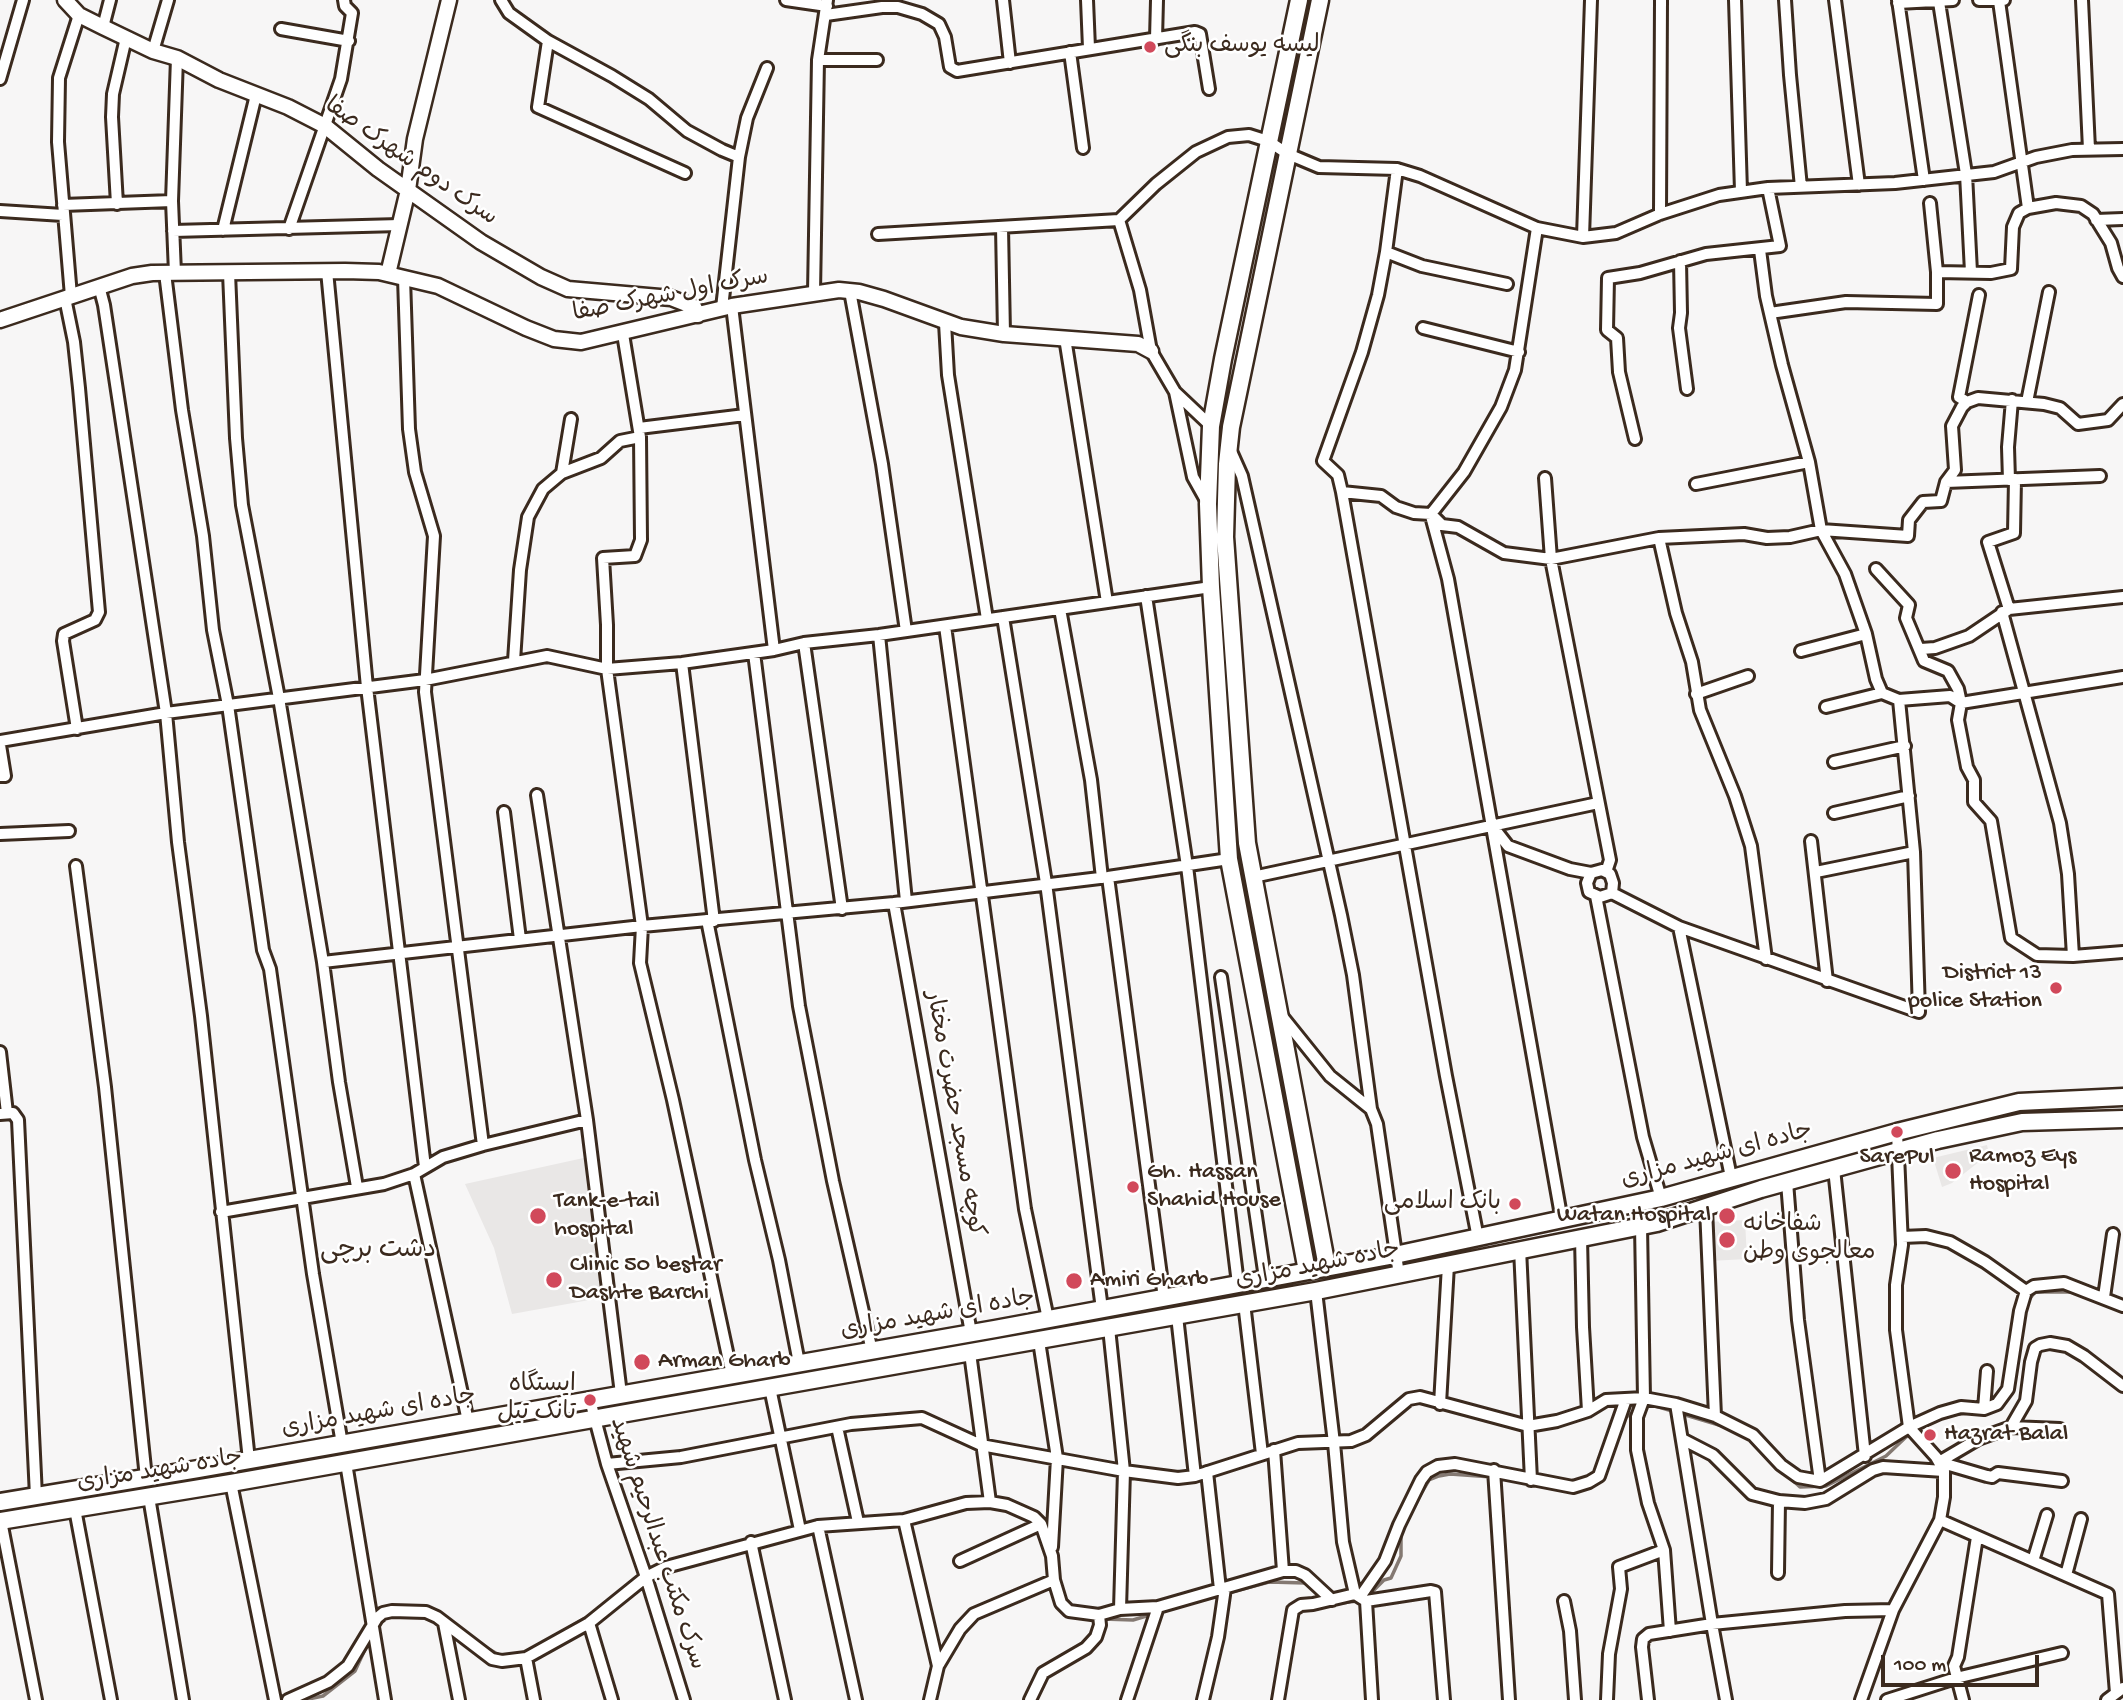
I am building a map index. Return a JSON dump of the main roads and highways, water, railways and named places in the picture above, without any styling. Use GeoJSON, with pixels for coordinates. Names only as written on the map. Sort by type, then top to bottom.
{"type":"FeatureCollection","features":[{"type":"Feature","properties":{"kind":"main road"},"geometry":{"type":"LineString","coordinates":[[1299,0],[1211,426],[1208,504],[1229,859],[1307,1271]]}},
{"type":"Feature","properties":{"kind":"main road"},"geometry":{"type":"LineString","coordinates":[[1320,0],[1231,427],[1225,537],[1247,843],[1327,1267]]}},
{"type":"Feature","properties":{"kind":"main road"},"geometry":{"type":"LineString","coordinates":[[1208,461],[1227,464]]}},
{"type":"Feature","properties":{"kind":"main road","name":"جاده ای شهید مزاری"},"geometry":{"type":"LineString","coordinates":[[0,1502],[872,1351],[1395,1255],[1661,1198],[1897,1132],[2019,1102],[2123,1097]]}},
{"type":"Feature","properties":{"kind":"main road","name":"جاده ای شهید مزاری"},"geometry":{"type":"LineString","coordinates":[[1730,1199],[1834,1169],[2022,1122],[2123,1119]]}},
{"type":"Feature","properties":{"kind":"main road","name":"جاده شهید مزاری"},"geometry":{"type":"LineString","coordinates":[[0,1521],[346,1463],[1316,1291],[1641,1226],[1730,1199]]}},
{"type":"Feature","properties":{"kind":"waterway"},"geometry":{"type":"LineString","coordinates":[[2028,1301],[2035,1292],[2076,1292]]}},
{"type":"Feature","properties":{"kind":"waterway"},"geometry":{"type":"LineString","coordinates":[[1652,1405],[1729,1428]]}},
{"type":"Feature","properties":{"kind":"waterway"},"geometry":{"type":"LineString","coordinates":[[1622,1420],[1636,1410]]}},
{"type":"Feature","properties":{"kind":"waterway"},"geometry":{"type":"LineString","coordinates":[[1933,1422],[1950,1415],[1970,1413]]}},
{"type":"Feature","properties":{"kind":"waterway"},"geometry":{"type":"LineString","coordinates":[[1786,1474],[1800,1487],[1826,1486],[1886,1456],[1906,1437],[1926,1425]]}},
{"type":"Feature","properties":{"kind":"waterway"},"geometry":{"type":"LineString","coordinates":[[1416,1502],[1429,1480],[1439,1476],[1450,1474],[1492,1477]]}},
{"type":"Feature","properties":{"kind":"waterway"},"geometry":{"type":"LineString","coordinates":[[1334,1604],[1367,1597],[1384,1580],[1391,1578],[1401,1556],[1401,1531]]}},
{"type":"Feature","properties":{"kind":"waterway"},"geometry":{"type":"LineString","coordinates":[[1228,1593],[1269,1582],[1305,1583],[1309,1586]]}},
{"type":"Feature","properties":{"kind":"waterway"},"geometry":{"type":"LineString","coordinates":[[1194,1602],[1221,1595]]}},
{"type":"Feature","properties":{"kind":"waterway"},"geometry":{"type":"LineString","coordinates":[[546,1641],[594,1613]]}},
{"type":"Feature","properties":{"kind":"waterway"},"geometry":{"type":"LineString","coordinates":[[1103,1619],[1133,1620],[1153,1614]]}},
{"type":"Feature","properties":{"kind":"waterway"},"geometry":{"type":"LineString","coordinates":[[480,1644],[501,1656]]}},
{"type":"Feature","properties":{"kind":"waterway"},"geometry":{"type":"LineString","coordinates":[[304,1700],[323,1696],[355,1671],[367,1645]]}},
{"type":"Feature","properties":{"kind":"place","name":"لیسه یوسف بنگی"},"geometry":{"type":"Point","coordinates":[1150,47]}},
{"type":"Feature","properties":{"kind":"place","name":"District 13 police Station"},"geometry":{"type":"Point","coordinates":[2056,988]}},
{"type":"Feature","properties":{"kind":"place","name":"SarePul"},"geometry":{"type":"Point","coordinates":[1897,1132]}},
{"type":"Feature","properties":{"kind":"place","name":"Ramoz Eys Hospital"},"geometry":{"type":"Point","coordinates":[1953,1171]}},
{"type":"Feature","properties":{"kind":"place","name":"Gh. Hassan Shahid House"},"geometry":{"type":"Point","coordinates":[1133,1187]}},
{"type":"Feature","properties":{"kind":"place","name":"بانک اسلامی"},"geometry":{"type":"Point","coordinates":[1515,1204]}},
{"type":"Feature","properties":{"kind":"place","name":"Tank-e-tail hospital"},"geometry":{"type":"Point","coordinates":[538,1216]}},
{"type":"Feature","properties":{"kind":"place","name":"Watan Hospital"},"geometry":{"type":"Point","coordinates":[1727,1216]}},
{"type":"Feature","properties":{"kind":"place","name":"شفاخانه معالجوی وطن"},"geometry":{"type":"Point","coordinates":[1727,1240]}},
{"type":"Feature","properties":{"kind":"place","name":"Clinic 50 bestar Dashte Barchi"},"geometry":{"type":"Point","coordinates":[554,1280]}},
{"type":"Feature","properties":{"kind":"place","name":"Amiri Gharb"},"geometry":{"type":"Point","coordinates":[1074,1281]}},
{"type":"Feature","properties":{"kind":"place","name":"Arman Gharb"},"geometry":{"type":"Point","coordinates":[642,1362]}},
{"type":"Feature","properties":{"kind":"place","name":"ایستگاه تانک تیل"},"geometry":{"type":"Point","coordinates":[590,1400]}},
{"type":"Feature","properties":{"kind":"place","name":"Hazrat Balal"},"geometry":{"type":"Point","coordinates":[1930,1435]}},
{"type":"Feature","properties":{"kind":"district","name":"دشت برچی"},"geometry":{"type":"Point","coordinates":[378,1252]}}]}
